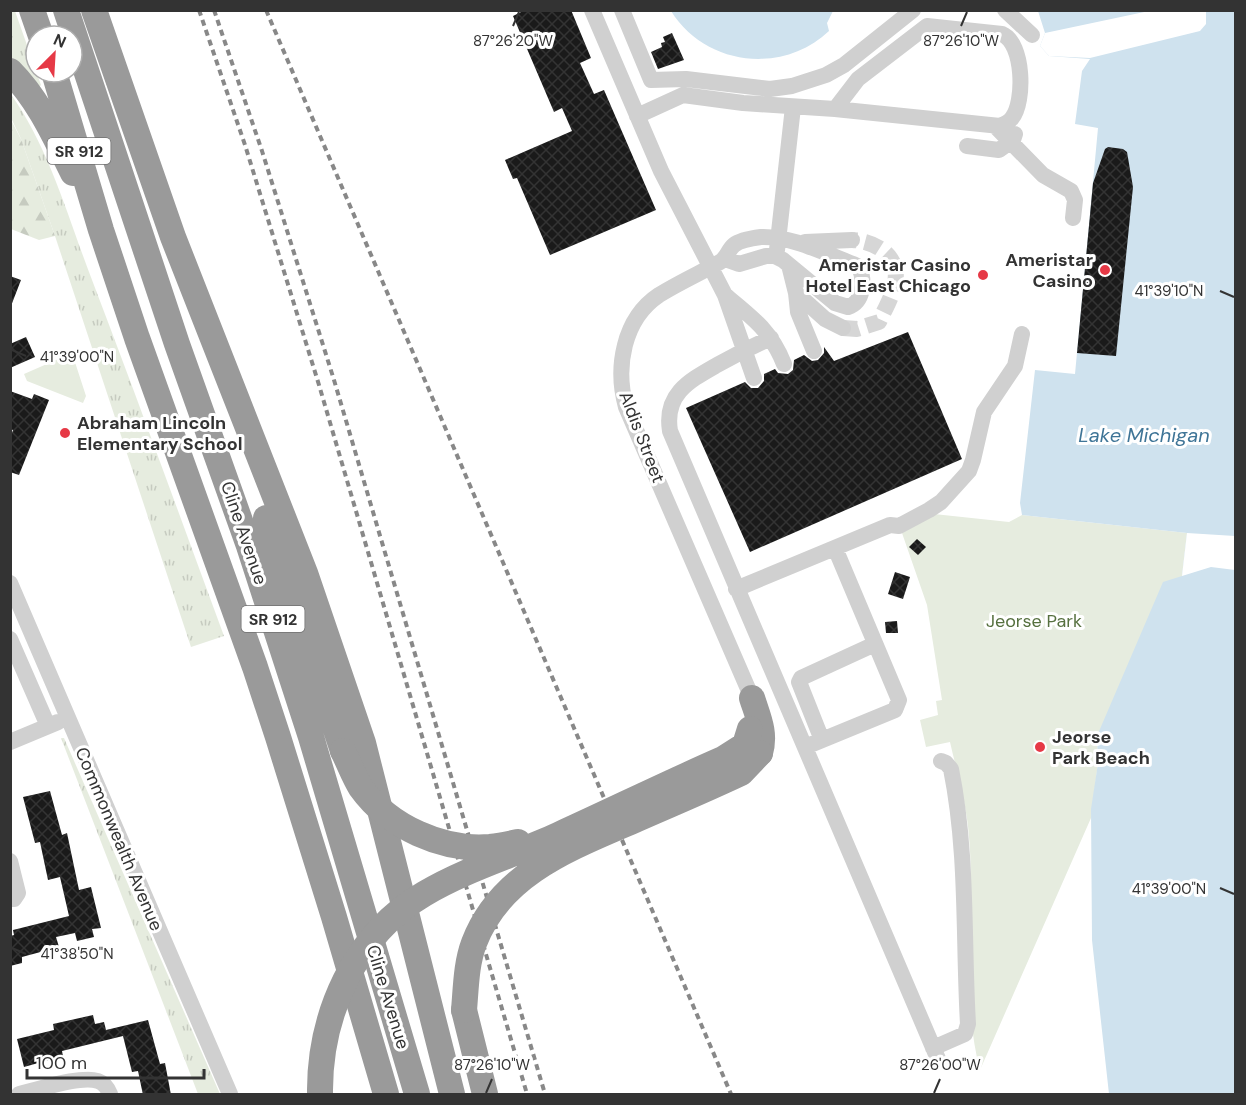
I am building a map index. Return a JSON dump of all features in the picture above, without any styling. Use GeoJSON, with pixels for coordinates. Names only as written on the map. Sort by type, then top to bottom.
{"type":"FeatureCollection","features":[{"type":"Feature","properties":{"kind":"highway","name":"Cline Avenue"},"geometry":{"type":"LineString","coordinates":[[66,10],[177,344],[249,546],[299,700],[417,1095]]}},
{"type":"Feature","properties":{"kind":"highway"},"geometry":{"type":"LineString","coordinates":[[94,10],[177,247],[305,573],[363,743],[452,1095]]}},
{"type":"Feature","properties":{"kind":"highway"},"geometry":{"type":"LineString","coordinates":[[10,71],[22,83],[44,115],[101,230]]}},
{"type":"Feature","properties":{"kind":"highway","name":"Cline Avenue"},"geometry":{"type":"LineString","coordinates":[[58,84],[101,230],[164,415],[255,667],[334,917],[386,1095]]}},
{"type":"Feature","properties":{"kind":"highway"},"geometry":{"type":"LineString","coordinates":[[113,149],[270,528],[329,713],[362,789],[397,822],[418,835],[443,842],[480,847],[556,836]]}},
{"type":"Feature","properties":{"kind":"highway"},"geometry":{"type":"LineString","coordinates":[[320,1095],[322,1051],[332,1011],[356,962],[401,909],[423,894],[451,880],[556,836],[723,759],[745,745],[750,729],[752,698]]}},
{"type":"Feature","properties":{"kind":"highway"},"geometry":{"type":"LineString","coordinates":[[485,1095],[464,1010],[467,974],[474,941],[496,903],[531,870],[574,846],[741,773],[760,753],[764,742],[762,726],[752,698]]}},
{"type":"Feature","properties":{"kind":"street"},"geometry":{"type":"LineString","coordinates":[[592,10],[661,171],[718,263],[725,295],[754,378]]}},
{"type":"Feature","properties":{"kind":"street"},"geometry":{"type":"LineString","coordinates":[[622,10],[651,80],[686,79],[770,89],[792,86],[835,71],[913,10]]}},
{"type":"Feature","properties":{"kind":"street"},"geometry":{"type":"LineString","coordinates":[[1005,10],[1032,35]]}},
{"type":"Feature","properties":{"kind":"street"},"geometry":{"type":"LineString","coordinates":[[835,109],[858,79],[927,26],[1002,33],[1010,39],[1018,53],[1020,67],[1014,138],[999,150],[967,146]]}},
{"type":"Feature","properties":{"kind":"street"},"geometry":{"type":"LineString","coordinates":[[637,116],[683,96],[995,126],[1006,123],[1012,118],[1017,107]]}},
{"type":"Feature","properties":{"kind":"street"},"geometry":{"type":"LineString","coordinates":[[793,107],[787,240],[782,261],[796,293],[798,312],[814,351]]}},
{"type":"Feature","properties":{"kind":"street"},"geometry":{"type":"LineString","coordinates":[[995,126],[1043,175],[1071,191],[1075,200],[1073,218]]}},
{"type":"Feature","properties":{"kind":"street","name":"Aldis Street"},"geometry":{"type":"LineString","coordinates":[[752,698],[626,407],[621,378],[624,350],[628,337],[648,305],[659,295],[718,263],[734,245],[760,237],[787,240],[852,240]]}},
{"type":"Feature","properties":{"kind":"street"},"geometry":{"type":"LineString","coordinates":[[718,263],[739,264],[758,257],[782,261],[835,303],[841,306],[853,305],[860,296],[863,280],[859,267],[787,240]]}},
{"type":"Feature","properties":{"kind":"street"},"geometry":{"type":"LineString","coordinates":[[796,293],[825,319],[843,328]]}},
{"type":"Feature","properties":{"kind":"street"},"geometry":{"type":"LineString","coordinates":[[725,295],[752,317],[771,338],[784,364]]}},
{"type":"Feature","properties":{"kind":"street"},"geometry":{"type":"LineString","coordinates":[[736,588],[890,525],[898,526],[918,517],[941,502],[964,476],[973,460],[984,412],[1015,366],[1022,334]]}},
{"type":"Feature","properties":{"kind":"street"},"geometry":{"type":"LineString","coordinates":[[771,338],[687,382],[674,399],[669,417],[672,439],[936,1054],[965,1034],[968,1024],[960,826],[951,769],[941,761]]}},
{"type":"Feature","properties":{"kind":"street"},"geometry":{"type":"LineString","coordinates":[[804,747],[895,710],[899,700],[835,548]]}},
{"type":"Feature","properties":{"kind":"street","name":"Commonwealth Avenue"},"geometry":{"type":"LineString","coordinates":[[10,583],[230,1095]]}},
{"type":"Feature","properties":{"kind":"street"},"geometry":{"type":"LineString","coordinates":[[10,639],[48,726]]}},
{"type":"Feature","properties":{"kind":"street"},"geometry":{"type":"LineString","coordinates":[[822,740],[799,682],[801,678],[875,644]]}},
{"type":"Feature","properties":{"kind":"street"},"geometry":{"type":"LineString","coordinates":[[10,742],[67,718]]}},
{"type":"Feature","properties":{"kind":"street"},"geometry":{"type":"LineString","coordinates":[[10,861],[18,893],[14,899],[10,899]]}},
{"type":"Feature","properties":{"kind":"street"},"geometry":{"type":"LineString","coordinates":[[19,1095],[74,1081],[98,1080],[104,1084],[110,1095]]}},
{"type":"Feature","properties":{"kind":"green space"},"geometry":{"type":"Polygon","coordinates":[[[10,11],[15,11],[24,37],[24,70],[11,57],[10,11]]]}},
{"type":"Feature","properties":{"kind":"green space"},"geometry":{"type":"Polygon","coordinates":[[[10,93],[46,157],[224,636],[191,647],[55,236],[21,139],[11,118],[10,93]]]}},
{"type":"Feature","properties":{"kind":"green space"},"geometry":{"type":"Polygon","coordinates":[[[10,118],[21,139],[55,236],[39,240],[11,229],[10,118]]]}},
{"type":"Feature","properties":{"kind":"green space"},"geometry":{"type":"Polygon","coordinates":[[[72,353],[86,396],[83,403],[27,381],[24,374],[72,353]]]}},
{"type":"Feature","properties":{"kind":"green space","name":"Jeorse Park"},"geometry":{"type":"Polygon","coordinates":[[[934,514],[1009,522],[1022,515],[1187,533],[1182,576],[1097,736],[1098,763],[1091,818],[980,1070],[971,1013],[971,866],[966,813],[950,742],[926,747],[920,720],[938,715],[936,701],[942,700],[927,605],[902,533],[934,514]]]}},
{"type":"Feature","properties":{"kind":"green space"},"geometry":{"type":"Polygon","coordinates":[[[61,738],[64,738],[220,1094],[198,1094],[61,738]]]}},
{"type":"Feature","properties":{"kind":"water"},"geometry":{"type":"Polygon","coordinates":[[[671,11],[833,11],[827,23],[829,31],[810,45],[790,54],[768,59],[746,58],[724,53],[704,44],[686,29],[671,11]]]}},
{"type":"Feature","properties":{"kind":"water","name":"Lake Michigan"},"geometry":{"type":"Polygon","coordinates":[[[1038,11],[1235,11],[1235,1094],[1109,1094],[1092,940],[1091,809],[1098,763],[1097,736],[1163,582],[1182,576],[1187,533],[1022,515],[1020,503],[1035,370],[1075,374],[1098,128],[1075,124],[1082,71],[1090,59],[1049,56],[1040,46],[1045,33],[1038,11]]]}},
{"type":"Feature","properties":{"kind":"pier"},"geometry":{"type":"Polygon","coordinates":[[[1149,11],[1206,11],[1206,24],[1200,31],[1090,58],[1049,56],[1040,46],[1045,33],[1149,11]]]}},
{"type":"Feature","properties":{"kind":"pier"},"geometry":{"type":"Polygon","coordinates":[[[1187,533],[1235,536],[1235,570],[1211,567],[1182,576],[1187,533]]]}},
{"type":"Feature","properties":{"kind":"building"},"geometry":{"type":"Polygon","coordinates":[[[525,10],[571,10],[591,58],[580,63],[594,94],[604,90],[656,210],[550,255],[517,178],[513,179],[505,160],[572,131],[562,108],[554,112],[513,16],[525,10]]]}},
{"type":"Feature","properties":{"kind":"building"},"geometry":{"type":"Polygon","coordinates":[[[672,33],[684,60],[658,69],[651,52],[662,47],[661,43],[665,42],[663,37],[672,33]]]}},
{"type":"Feature","properties":{"kind":"building","name":"Ameristar Casino"},"geometry":{"type":"Polygon","coordinates":[[[1108,147],[1123,149],[1127,152],[1133,187],[1116,356],[1077,353],[1093,183],[1105,149],[1108,147]]]}},
{"type":"Feature","properties":{"kind":"building"},"geometry":{"type":"Polygon","coordinates":[[[10,276],[21,280],[11,306],[10,306],[10,276]]]}},
{"type":"Feature","properties":{"kind":"building"},"geometry":{"type":"Polygon","coordinates":[[[908,332],[962,459],[750,552],[686,408],[745,382],[751,388],[758,388],[764,381],[764,374],[775,369],[778,373],[788,374],[793,370],[794,360],[804,355],[812,361],[818,360],[824,353],[824,347],[834,361],[908,332]]]}},
{"type":"Feature","properties":{"kind":"building"},"geometry":{"type":"Polygon","coordinates":[[[26,337],[35,357],[10,368],[10,344],[26,337]]]}},
{"type":"Feature","properties":{"kind":"building"},"geometry":{"type":"Polygon","coordinates":[[[10,391],[32,399],[34,394],[49,400],[19,475],[10,472],[10,438],[13,430],[10,429],[10,391]]]}},
{"type":"Feature","properties":{"kind":"building"},"geometry":{"type":"Polygon","coordinates":[[[917,539],[926,547],[918,555],[909,547],[917,539]]]}},
{"type":"Feature","properties":{"kind":"building"},"geometry":{"type":"Polygon","coordinates":[[[895,572],[910,577],[903,599],[888,594],[895,572]]]}},
{"type":"Feature","properties":{"kind":"building"},"geometry":{"type":"Polygon","coordinates":[[[897,621],[898,633],[886,633],[885,622],[897,621]]]}},
{"type":"Feature","properties":{"kind":"building"},"geometry":{"type":"Polygon","coordinates":[[[50,791],[62,835],[67,833],[79,890],[91,887],[101,928],[92,929],[94,937],[77,941],[75,933],[56,937],[59,947],[22,957],[22,963],[10,966],[10,936],[14,935],[13,930],[69,916],[60,877],[48,880],[40,842],[35,843],[23,797],[50,791]]]}},
{"type":"Feature","properties":{"kind":"building"},"geometry":{"type":"Polygon","coordinates":[[[93,1015],[95,1024],[104,1022],[106,1030],[148,1020],[160,1064],[165,1063],[171,1095],[143,1095],[138,1071],[132,1072],[123,1036],[62,1051],[63,1056],[24,1067],[17,1039],[54,1030],[53,1024],[93,1015]]]}},
{"type":"Feature","properties":{"kind":"tunnel"},"geometry":{"type":"LineString","coordinates":[[843,328],[857,329],[879,322],[891,296],[896,277],[895,268],[886,253],[870,244],[852,240]]}},
{"type":"Feature","properties":{"kind":"railway"},"geometry":{"type":"LineString","coordinates":[[199,10],[245,145],[319,385],[527,1094]]}},
{"type":"Feature","properties":{"kind":"railway"},"geometry":{"type":"LineString","coordinates":[[214,10],[262,151],[334,380],[545,1094]]}},
{"type":"Feature","properties":{"kind":"railway"},"geometry":{"type":"LineString","coordinates":[[266,10],[731,1094]]}},
{"type":"Feature","properties":{"kind":"place","name":"Ameristar Casino"},"geometry":{"type":"Point","coordinates":[1105,270]}},
{"type":"Feature","properties":{"kind":"place","name":"Ameristar Casino Hotel East Chicago"},"geometry":{"type":"Point","coordinates":[983,275]}},
{"type":"Feature","properties":{"kind":"place","name":"Abraham Lincoln Elementary School"},"geometry":{"type":"Point","coordinates":[65,433]}},
{"type":"Feature","properties":{"kind":"place","name":"Jeorse Park Beach"},"geometry":{"type":"Point","coordinates":[1040,747]}}]}
